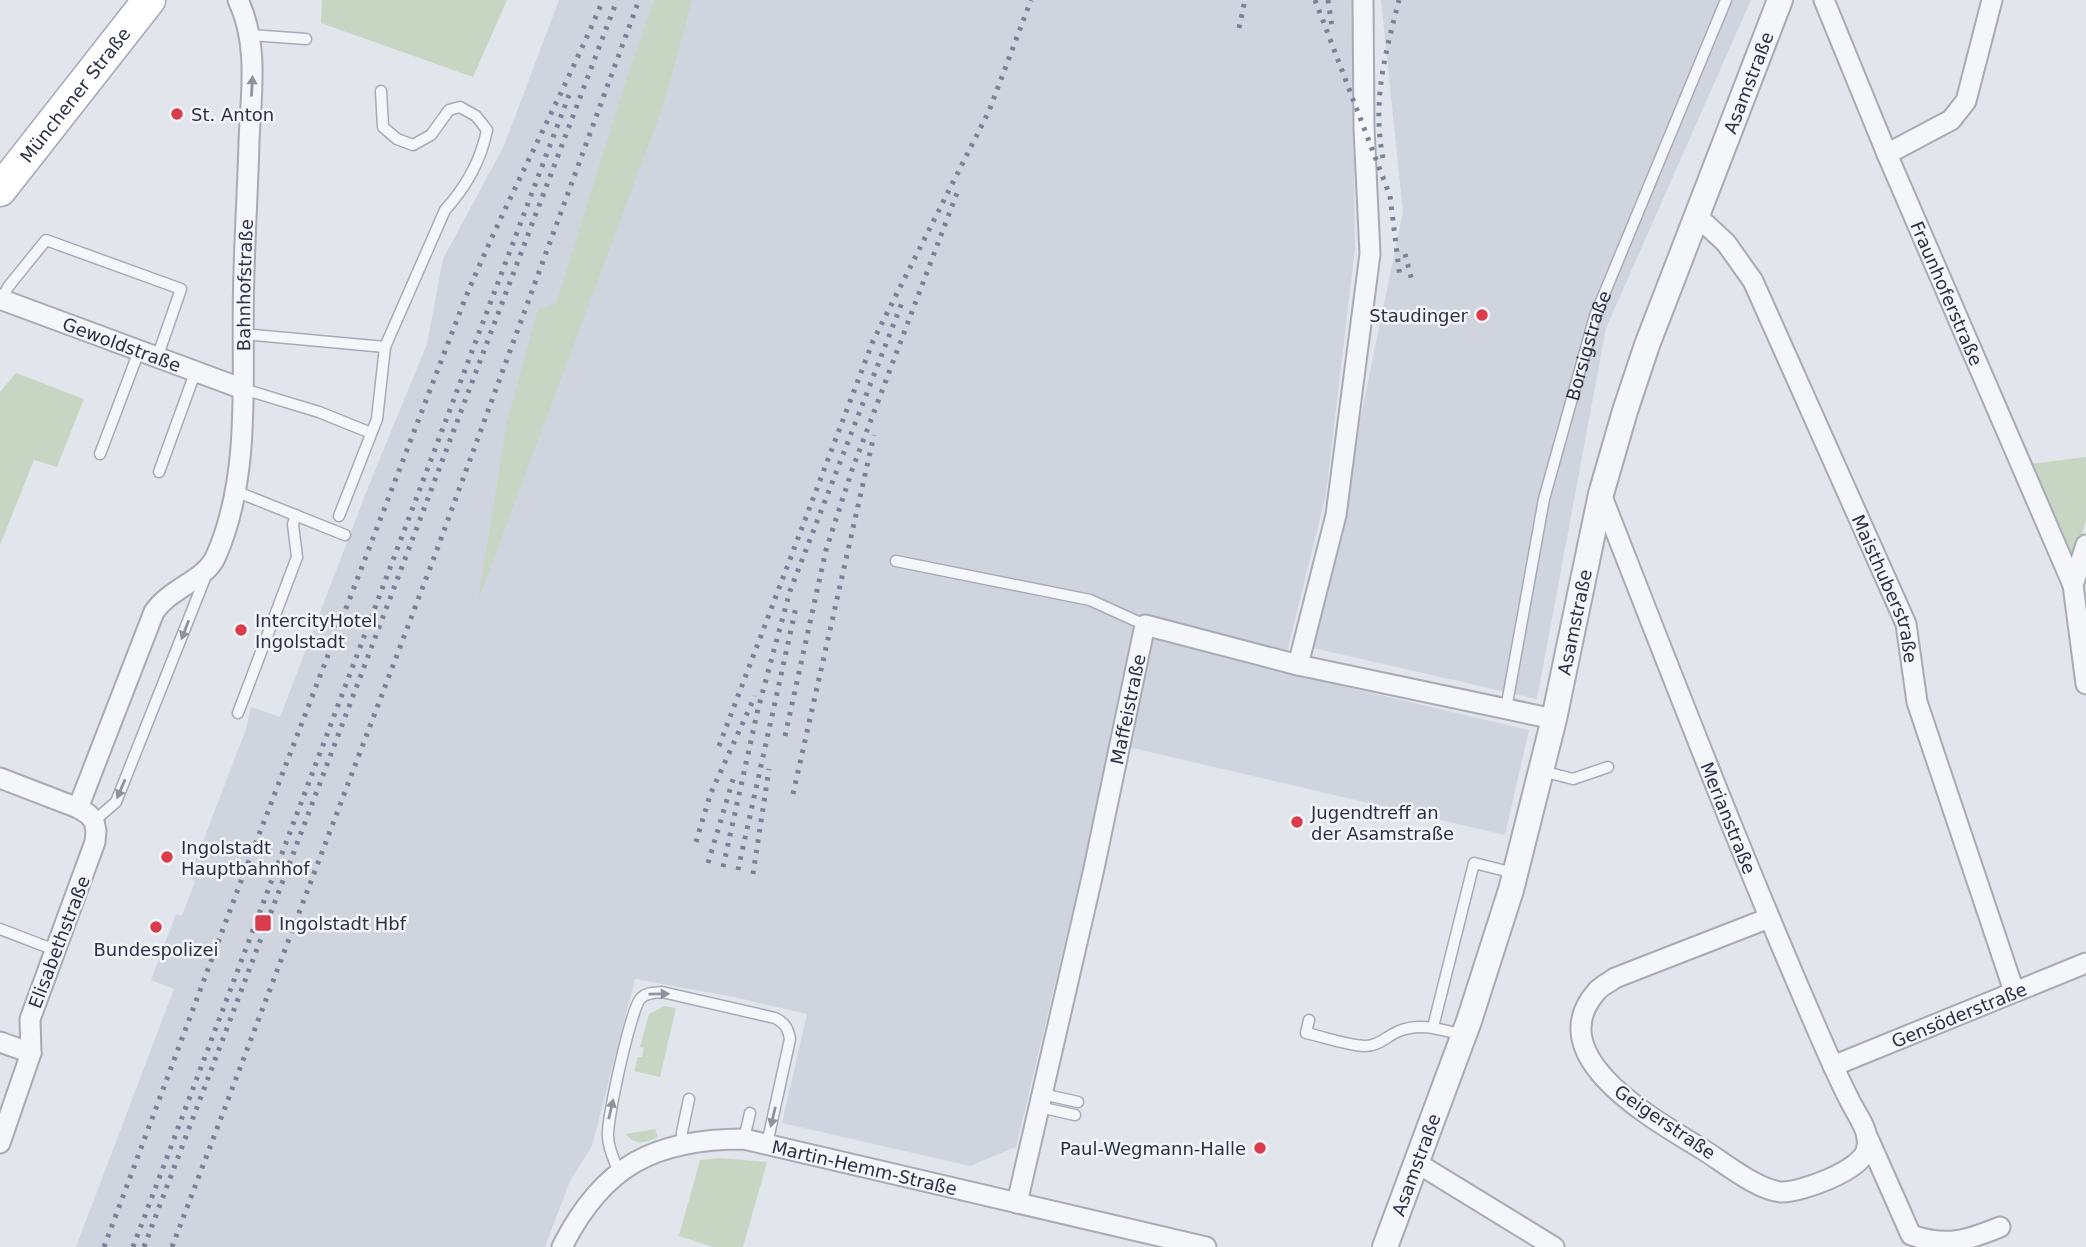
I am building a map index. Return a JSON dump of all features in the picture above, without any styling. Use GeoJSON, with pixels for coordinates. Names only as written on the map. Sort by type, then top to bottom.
{"type":"FeatureCollection","features":[{"type":"Feature","properties":{"kind":"main road","name":"Münchener Straße"},"geometry":{"type":"LineString","coordinates":[[0,190],[149,0]]}},
{"type":"Feature","properties":{"kind":"street","name":"Bahnhofstraße"},"geometry":{"type":"LineString","coordinates":[[209,566],[217,555],[234,491],[242,426],[253,64],[243,11],[238,0]]}},
{"type":"Feature","properties":{"kind":"street"},"geometry":{"type":"LineString","coordinates":[[1298,665],[1336,515],[1370,254],[1364,128],[1363,0]]}},
{"type":"Feature","properties":{"kind":"street","name":"Asamstraße"},"geometry":{"type":"LineString","coordinates":[[1385,1247],[1464,1035],[1515,873],[1554,719],[1601,494],[1647,345],[1780,0]]}},
{"type":"Feature","properties":{"kind":"street","name":"Fraunhoferstraße"},"geometry":{"type":"LineString","coordinates":[[1824,0],[1887,154],[2073,585]]}},
{"type":"Feature","properties":{"kind":"street"},"geometry":{"type":"LineString","coordinates":[[1887,154],[1951,120],[1966,101],[1992,0]]}},
{"type":"Feature","properties":{"kind":"street","name":"Maisthuberstraße"},"geometry":{"type":"LineString","coordinates":[[1697,216],[1726,243],[1753,281],[1906,624],[1917,702],[2014,991]]}},
{"type":"Feature","properties":{"kind":"street","name":"Gewoldstraße"},"geometry":{"type":"LineString","coordinates":[[1,300],[243,389]]}},
{"type":"Feature","properties":{"kind":"street","name":"Merianstraße"},"geometry":{"type":"LineString","coordinates":[[1601,494],[1769,918],[1867,1144],[1911,1235],[1929,1242],[1965,1242],[2000,1227]]}},
{"type":"Feature","properties":{"kind":"street"},"geometry":{"type":"LineString","coordinates":[[2086,545],[2073,585],[2086,684]]}},
{"type":"Feature","properties":{"kind":"street"},"geometry":{"type":"LineString","coordinates":[[78,808],[154,612],[161,601],[209,566]]}},
{"type":"Feature","properties":{"kind":"street"},"geometry":{"type":"LineString","coordinates":[[1145,625],[1298,665],[1554,719]]}},
{"type":"Feature","properties":{"kind":"street","name":"Maffeistraße"},"geometry":{"type":"LineString","coordinates":[[1017,1203],[1093,873],[1145,625]]}},
{"type":"Feature","properties":{"kind":"street"},"geometry":{"type":"LineString","coordinates":[[0,778],[78,808],[94,821]]}},
{"type":"Feature","properties":{"kind":"street","name":"Elisabethstraße"},"geometry":{"type":"LineString","coordinates":[[0,1143],[31,1053],[30,1019],[93,850],[96,831],[94,821]]}},
{"type":"Feature","properties":{"kind":"street","name":"Geigerstraße"},"geometry":{"type":"LineString","coordinates":[[1769,918],[1615,978],[1597,991],[1585,1013],[1581,1031],[1592,1065],[1610,1086],[1677,1133],[1759,1185],[1781,1192],[1847,1172],[1859,1163],[1867,1144]]}},
{"type":"Feature","properties":{"kind":"street","name":"Gensöderstraße"},"geometry":{"type":"LineString","coordinates":[[1833,1066],[2086,963]]}},
{"type":"Feature","properties":{"kind":"street"},"geometry":{"type":"LineString","coordinates":[[0,1042],[31,1053]]}},
{"type":"Feature","properties":{"kind":"street","name":"Martin-Hemm-Straße"},"geometry":{"type":"LineString","coordinates":[[562,1247],[574,1223],[600,1191],[619,1173],[640,1159],[682,1143],[708,1139],[744,1139],[1206,1247]]}},
{"type":"Feature","properties":{"kind":"street"},"geometry":{"type":"LineString","coordinates":[[1417,1163],[1554,1247]]}},
{"type":"Feature","properties":{"kind":"lane","name":"Borsigstraße"},"geometry":{"type":"LineString","coordinates":[[1506,709],[1544,499],[1595,316],[1726,0]]}},
{"type":"Feature","properties":{"kind":"lane"},"geometry":{"type":"LineString","coordinates":[[248,35],[306,39]]}},
{"type":"Feature","properties":{"kind":"lane"},"geometry":{"type":"LineString","coordinates":[[339,516],[377,419],[385,347],[444,209],[457,196],[470,176],[484,144],[486,130],[476,116],[460,107],[449,110],[431,135],[413,145],[397,139],[383,127],[381,91]]}},
{"type":"Feature","properties":{"kind":"lane"},"geometry":{"type":"LineString","coordinates":[[1,300],[8,287],[46,240],[181,289],[100,454]]}},
{"type":"Feature","properties":{"kind":"lane"},"geometry":{"type":"LineString","coordinates":[[243,334],[385,347]]}},
{"type":"Feature","properties":{"kind":"lane"},"geometry":{"type":"LineString","coordinates":[[159,472],[195,373]]}},
{"type":"Feature","properties":{"kind":"lane"},"geometry":{"type":"LineString","coordinates":[[243,389],[318,412],[371,433]]}},
{"type":"Feature","properties":{"kind":"lane"},"geometry":{"type":"LineString","coordinates":[[234,491],[345,535]]}},
{"type":"Feature","properties":{"kind":"lane"},"geometry":{"type":"LineString","coordinates":[[238,713],[297,557],[293,524],[296,515]]}},
{"type":"Feature","properties":{"kind":"lane"},"geometry":{"type":"LineString","coordinates":[[896,561],[1090,600],[1145,625]]}},
{"type":"Feature","properties":{"kind":"lane","name":"Bahnhofstraße"},"geometry":{"type":"LineString","coordinates":[[94,821],[116,802],[209,566]]}},
{"type":"Feature","properties":{"kind":"lane"},"geometry":{"type":"LineString","coordinates":[[1542,770],[1573,779],[1608,767]]}},
{"type":"Feature","properties":{"kind":"lane"},"geometry":{"type":"LineString","coordinates":[[1433,1027],[1474,863],[1515,873]]}},
{"type":"Feature","properties":{"kind":"lane"},"geometry":{"type":"LineString","coordinates":[[0,929],[55,950]]}},
{"type":"Feature","properties":{"kind":"lane"},"geometry":{"type":"LineString","coordinates":[[619,1173],[608,1139],[608,1121],[632,1018],[641,998],[651,993],[662,992],[775,1018],[789,1029],[790,1039],[767,1144]]}},
{"type":"Feature","properties":{"kind":"lane"},"geometry":{"type":"LineString","coordinates":[[1309,1020],[1306,1033],[1366,1046],[1381,1042],[1398,1031],[1416,1027],[1433,1027],[1464,1035]]}},
{"type":"Feature","properties":{"kind":"lane"},"geometry":{"type":"LineString","coordinates":[[682,1143],[689,1099]]}},
{"type":"Feature","properties":{"kind":"lane"},"geometry":{"type":"LineString","coordinates":[[1041,1101],[1078,1102]]}},
{"type":"Feature","properties":{"kind":"lane"},"geometry":{"type":"LineString","coordinates":[[1041,1101],[1075,1115]]}},
{"type":"Feature","properties":{"kind":"lane"},"geometry":{"type":"LineString","coordinates":[[744,1139],[750,1113]]}},
{"type":"Feature","properties":{"kind":"shaded area"},"geometry":{"type":"Polygon","coordinates":[[[559,0],[1352,0],[1355,249],[1326,494],[1282,672],[1529,730],[1505,835],[1133,748],[1111,750],[1016,1147],[970,1166],[782,1123],[807,1014],[734,997],[635,979],[592,1146],[570,1181],[545,1247],[76,1247],[174,989],[151,980],[176,914],[182,916],[195,881],[189,878],[246,729],[251,707],[280,717],[369,485],[427,344],[443,259],[504,146],[559,0]]]}},
{"type":"Feature","properties":{"kind":"shaded area","name":"Staudinger"},"geometry":{"type":"Polygon","coordinates":[[[1381,0],[1751,0],[1606,328],[1537,699],[1313,648],[1403,212],[1381,0]]]}},
{"type":"Feature","properties":{"kind":"green space"},"geometry":{"type":"Polygon","coordinates":[[[322,0],[507,0],[473,77],[321,23],[322,0]]]}},
{"type":"Feature","properties":{"kind":"green space"},"geometry":{"type":"Polygon","coordinates":[[[654,0],[692,0],[663,106],[478,601],[507,422],[538,309],[556,304],[654,0]]]}},
{"type":"Feature","properties":{"kind":"green space"},"geometry":{"type":"Polygon","coordinates":[[[16,373],[84,399],[57,467],[34,460],[0,545],[0,392],[16,373]]]}},
{"type":"Feature","properties":{"kind":"green space"},"geometry":{"type":"Polygon","coordinates":[[[2086,457],[2086,520],[2072,569],[2030,464],[2086,457]]]}},
{"type":"Feature","properties":{"kind":"green space"},"geometry":{"type":"Polygon","coordinates":[[[664,1006],[676,1008],[660,1077],[634,1071],[638,1057],[642,1057],[644,1048],[640,1047],[649,1014],[664,1006]]]}},
{"type":"Feature","properties":{"kind":"green space"},"geometry":{"type":"Polygon","coordinates":[[[655,1129],[658,1137],[645,1142],[637,1142],[626,1134],[655,1129]]]}},
{"type":"Feature","properties":{"kind":"green space"},"geometry":{"type":"Polygon","coordinates":[[[719,1158],[767,1162],[743,1247],[713,1247],[679,1236],[700,1160],[719,1158]]]}},
{"type":"Feature","properties":{"kind":"railway"},"geometry":{"type":"LineString","coordinates":[[104,1247],[235,897],[465,299],[603,0]]}},
{"type":"Feature","properties":{"kind":"railway"},"geometry":{"type":"LineString","coordinates":[[144,1247],[617,0]]}},
{"type":"Feature","properties":{"kind":"railway"},"geometry":{"type":"LineString","coordinates":[[172,1247],[435,555],[639,0]]}},
{"type":"Feature","properties":{"kind":"railway"},"geometry":{"type":"LineString","coordinates":[[719,746],[873,341],[989,111],[1031,0]]}},
{"type":"Feature","properties":{"kind":"railway"},"geometry":{"type":"LineString","coordinates":[[1239,28],[1245,0]]}},
{"type":"Feature","properties":{"kind":"railway"},"geometry":{"type":"LineString","coordinates":[[1315,0],[1390,196],[1400,278]]}},
{"type":"Feature","properties":{"kind":"railway"},"geometry":{"type":"LineString","coordinates":[[1328,0],[1332,27]]}},
{"type":"Feature","properties":{"kind":"railway"},"geometry":{"type":"LineString","coordinates":[[1383,158],[1380,97],[1385,59],[1399,0]]}},
{"type":"Feature","properties":{"kind":"railway"},"geometry":{"type":"LineString","coordinates":[[133,1247],[569,95]]}},
{"type":"Feature","properties":{"kind":"railway"},"geometry":{"type":"LineString","coordinates":[[785,736],[826,550],[852,470],[957,193]]}},
{"type":"Feature","properties":{"kind":"railway"},"geometry":{"type":"LineString","coordinates":[[1405,254],[1412,281]]}},
{"type":"Feature","properties":{"kind":"railway"},"geometry":{"type":"LineString","coordinates":[[723,867],[758,709],[790,591],[903,300]]}},
{"type":"Feature","properties":{"kind":"railway"},"geometry":{"type":"LineString","coordinates":[[793,794],[874,435]]}},
{"type":"Feature","properties":{"kind":"railway"},"geometry":{"type":"LineString","coordinates":[[738,870],[796,607]]}},
{"type":"Feature","properties":{"kind":"railway"},"geometry":{"type":"LineString","coordinates":[[696,842],[710,795],[755,696]]}},
{"type":"Feature","properties":{"kind":"railway"},"geometry":{"type":"LineString","coordinates":[[753,874],[769,769]]}},
{"type":"Feature","properties":{"kind":"railway"},"geometry":{"type":"LineString","coordinates":[[708,863],[735,773]]}},
{"type":"Feature","properties":{"kind":"place","name":"St. Anton"},"geometry":{"type":"Point","coordinates":[177,114]}},
{"type":"Feature","properties":{"kind":"place","name":"Staudinger"},"geometry":{"type":"Point","coordinates":[1482,315]}},
{"type":"Feature","properties":{"kind":"place","name":"IntercityHotel Ingolstadt"},"geometry":{"type":"Point","coordinates":[241,630]}},
{"type":"Feature","properties":{"kind":"place","name":"Jugendtreff an der Asamstraße"},"geometry":{"type":"Point","coordinates":[1297,822]}},
{"type":"Feature","properties":{"kind":"place","name":"Ingolstadt Hauptbahnhof"},"geometry":{"type":"Point","coordinates":[167,857]}},
{"type":"Feature","properties":{"kind":"place","name":"Ingolstadt Hbf"},"geometry":{"type":"Point","coordinates":[263,923]}},
{"type":"Feature","properties":{"kind":"place","name":"Bundespolizei"},"geometry":{"type":"Point","coordinates":[156,927]}},
{"type":"Feature","properties":{"kind":"place","name":"Paul-Wegmann-Halle"},"geometry":{"type":"Point","coordinates":[1260,1148]}}]}
